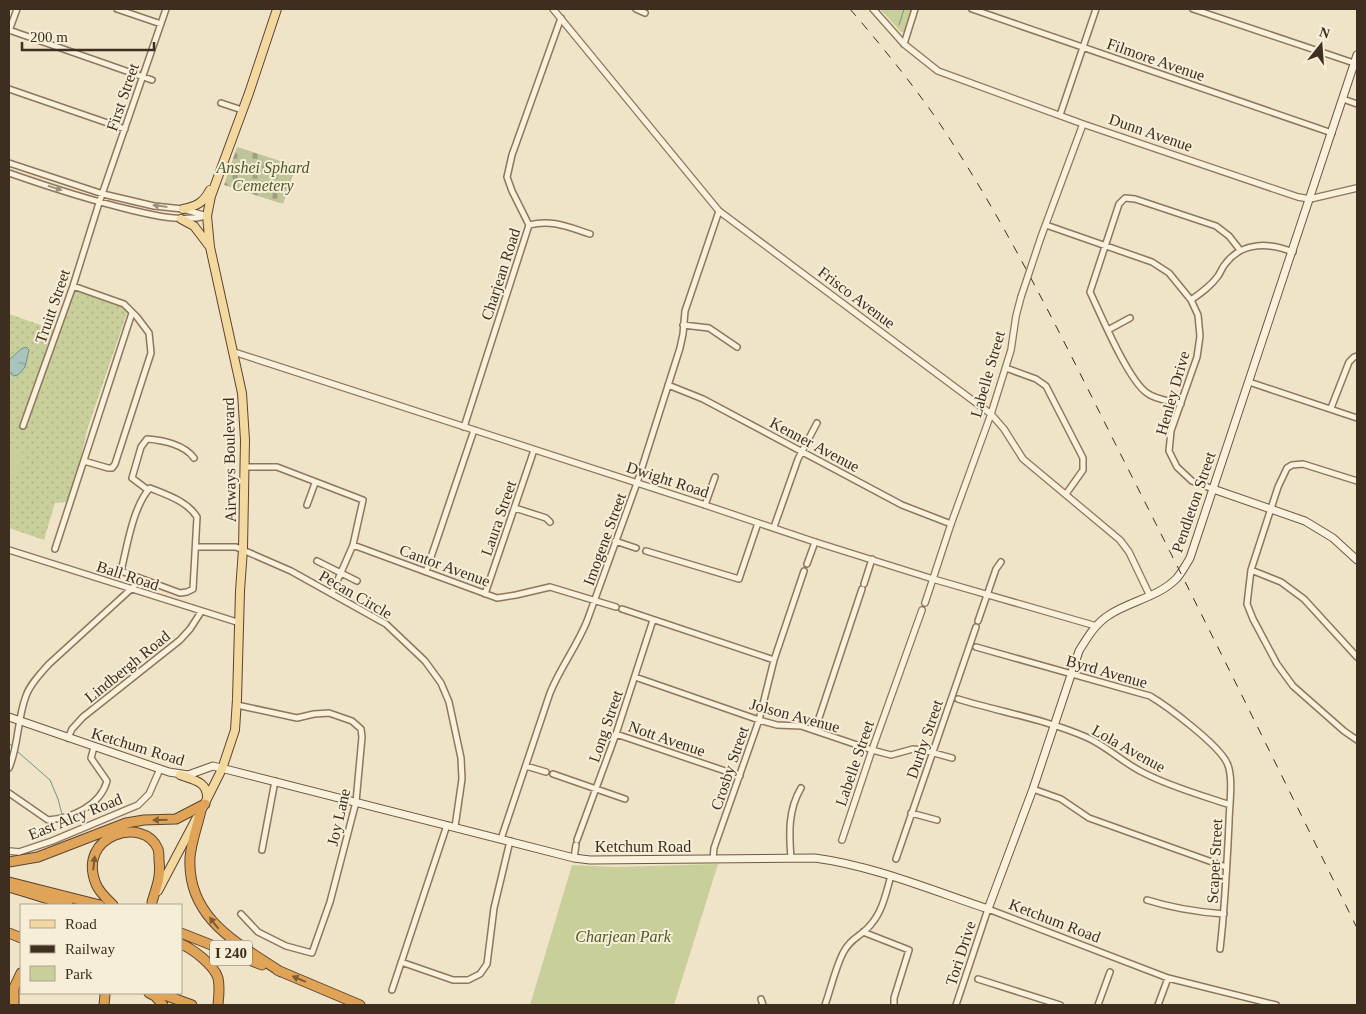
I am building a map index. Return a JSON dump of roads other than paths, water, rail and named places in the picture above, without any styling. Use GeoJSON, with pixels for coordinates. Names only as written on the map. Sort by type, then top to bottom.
{"type":"FeatureCollection","features":[{"type":"Feature","properties":{"kind":"highway"},"geometry":{"type":"LineString","coordinates":[[9,862],[38,857],[126,823],[144,820],[176,819],[204,804]]}},
{"type":"Feature","properties":{"kind":"highway"},"geometry":{"type":"LineString","coordinates":[[204,804],[190,857],[190,872],[198,898],[214,924],[222,933],[281,972]]}},
{"type":"Feature","properties":{"kind":"highway"},"geometry":{"type":"LineString","coordinates":[[112,904],[97,886],[93,875],[93,863],[97,848],[108,838],[124,832],[142,834],[151,840],[158,849],[160,875],[151,903]]}},
{"type":"Feature","properties":{"kind":"highway"},"geometry":{"type":"LineString","coordinates":[[9,882],[96,904]]}},
{"type":"Feature","properties":{"kind":"highway"},"geometry":{"type":"LineString","coordinates":[[9,887],[65,904]]}},
{"type":"Feature","properties":{"kind":"highway","name":"I 240"},"geometry":{"type":"LineString","coordinates":[[182,933],[360,1005]]}},
{"type":"Feature","properties":{"kind":"highway"},"geometry":{"type":"LineString","coordinates":[[182,945],[203,957],[217,976],[220,993],[218,1005]]}},
{"type":"Feature","properties":{"kind":"highway"},"geometry":{"type":"LineString","coordinates":[[14,1005],[14,988],[20,975]]}},
{"type":"Feature","properties":{"kind":"highway"},"geometry":{"type":"LineString","coordinates":[[104,1005],[106,994]]}},
{"type":"Feature","properties":{"kind":"highway"},"geometry":{"type":"LineString","coordinates":[[152,994],[163,1005]]}},
{"type":"Feature","properties":{"kind":"highway"},"geometry":{"type":"LineString","coordinates":[[162,994],[192,1005]]}},
{"type":"Feature","properties":{"kind":"main road","name":"Airways Boulevard"},"geometry":{"type":"LineString","coordinates":[[151,903],[222,768],[234,733],[237,705],[243,549],[245,440],[242,393],[210,246],[208,206],[277,9]]}},
{"type":"Feature","properties":{"kind":"main road","name":"Pendleton Street"},"geometry":{"type":"LineString","coordinates":[[988,909],[1033,789],[1080,652],[1096,626],[1109,615],[1169,585],[1183,570],[1190,558],[1357,55]]}},
{"type":"Feature","properties":{"kind":"main road"},"geometry":{"type":"LineString","coordinates":[[183,209],[197,206],[204,200],[217,180]]}},
{"type":"Feature","properties":{"kind":"main road"},"geometry":{"type":"LineString","coordinates":[[181,219],[194,226],[210,246]]}},
{"type":"Feature","properties":{"kind":"main road"},"geometry":{"type":"LineString","coordinates":[[1213,489],[1305,521],[1333,538],[1357,560]]}},
{"type":"Feature","properties":{"kind":"main road","name":"Ketchum Road"},"geometry":{"type":"LineString","coordinates":[[9,717],[19,722],[180,775],[188,775],[213,766],[574,858],[590,860],[815,858],[837,861],[891,876],[988,909]]}},
{"type":"Feature","properties":{"kind":"main road"},"geometry":{"type":"LineString","coordinates":[[180,775],[202,782],[206,787],[204,804]]}},
{"type":"Feature","properties":{"kind":"main road"},"geometry":{"type":"LineString","coordinates":[[99,1005],[106,994]]}},
{"type":"Feature","properties":{"kind":"street"},"geometry":{"type":"LineString","coordinates":[[16,9],[9,31],[152,80]]}},
{"type":"Feature","properties":{"kind":"street"},"geometry":{"type":"LineString","coordinates":[[117,9],[161,24]]}},
{"type":"Feature","properties":{"kind":"street","name":"First Street"},"geometry":{"type":"LineString","coordinates":[[103,194],[166,9]]}},
{"type":"Feature","properties":{"kind":"street","name":"Frisco Avenue"},"geometry":{"type":"LineString","coordinates":[[553,9],[719,211],[992,414],[1023,459],[1120,540],[1129,552],[1150,596]]}},
{"type":"Feature","properties":{"kind":"street"},"geometry":{"type":"LineString","coordinates":[[636,9],[645,14]]}},
{"type":"Feature","properties":{"kind":"street","name":"Dunn Avenue"},"geometry":{"type":"LineString","coordinates":[[873,9],[904,44],[938,71],[1083,124],[1298,197],[1310,199],[1357,188]]}},
{"type":"Feature","properties":{"kind":"street"},"geometry":{"type":"LineString","coordinates":[[904,44],[915,9]]}},
{"type":"Feature","properties":{"kind":"street","name":"Filmore Avenue"},"geometry":{"type":"LineString","coordinates":[[972,9],[1332,133]]}},
{"type":"Feature","properties":{"kind":"street"},"geometry":{"type":"LineString","coordinates":[[1060,115],[1096,9]]}},
{"type":"Feature","properties":{"kind":"street"},"geometry":{"type":"LineString","coordinates":[[1193,9],[1354,63]]}},
{"type":"Feature","properties":{"kind":"street","name":"Charjean Road"},"geometry":{"type":"LineString","coordinates":[[464,427],[529,225],[512,191],[507,176],[512,155],[561,18]]}},
{"type":"Feature","properties":{"kind":"street"},"geometry":{"type":"LineString","coordinates":[[9,89],[124,129]]}},
{"type":"Feature","properties":{"kind":"street"},"geometry":{"type":"LineString","coordinates":[[1343,99],[1357,104]]}},
{"type":"Feature","properties":{"kind":"street"},"geometry":{"type":"LineString","coordinates":[[221,103],[242,110]]}},
{"type":"Feature","properties":{"kind":"street","name":"Labelle Street"},"geometry":{"type":"LineString","coordinates":[[925,603],[951,524],[992,414],[1011,350],[1021,297],[1083,124]]}},
{"type":"Feature","properties":{"kind":"street"},"geometry":{"type":"LineString","coordinates":[[9,163],[103,194],[154,206],[183,209],[208,216]]}},
{"type":"Feature","properties":{"kind":"street"},"geometry":{"type":"LineString","coordinates":[[9,173],[100,203],[153,215],[181,219],[208,216]]}},
{"type":"Feature","properties":{"kind":"street","name":"Truitt Street"},"geometry":{"type":"LineString","coordinates":[[23,426],[73,286],[103,194]]}},
{"type":"Feature","properties":{"kind":"street"},"geometry":{"type":"LineString","coordinates":[[1181,404],[1148,394],[1136,382],[1090,292],[1119,204],[1125,198],[1136,199],[1216,226],[1229,236],[1240,250]]}},
{"type":"Feature","properties":{"kind":"street","name":"Imogene Street"},"geometry":{"type":"LineString","coordinates":[[501,839],[554,685],[580,637],[637,483],[680,348],[685,310],[719,211]]}},
{"type":"Feature","properties":{"kind":"street"},"geometry":{"type":"LineString","coordinates":[[529,225],[551,222],[590,234]]}},
{"type":"Feature","properties":{"kind":"street","name":"Henley Drive"},"geometry":{"type":"LineString","coordinates":[[1046,225],[1152,262],[1169,274],[1191,300],[1198,315],[1200,336],[1197,357],[1171,431],[1169,451],[1177,467],[1192,481],[1213,489]]}},
{"type":"Feature","properties":{"kind":"street"},"geometry":{"type":"LineString","coordinates":[[1191,300],[1208,287],[1218,276],[1226,262],[1240,250],[1252,245],[1266,245],[1278,246],[1293,252]]}},
{"type":"Feature","properties":{"kind":"street"},"geometry":{"type":"LineString","coordinates":[[73,286],[124,304],[149,333],[151,352],[124,439],[112,468],[84,461]]}},
{"type":"Feature","properties":{"kind":"street"},"geometry":{"type":"LineString","coordinates":[[55,549],[132,313]]}},
{"type":"Feature","properties":{"kind":"street"},"geometry":{"type":"LineString","coordinates":[[1108,330],[1130,318]]}},
{"type":"Feature","properties":{"kind":"street"},"geometry":{"type":"LineString","coordinates":[[683,325],[710,328],[737,347]]}},
{"type":"Feature","properties":{"kind":"street","name":"Dwight Road"},"geometry":{"type":"LineString","coordinates":[[234,352],[705,504],[815,542],[1096,626]]}},
{"type":"Feature","properties":{"kind":"street"},"geometry":{"type":"LineString","coordinates":[[1331,408],[1348,362],[1356,356]]}},
{"type":"Feature","properties":{"kind":"street"},"geometry":{"type":"LineString","coordinates":[[1006,368],[1036,379],[1046,386],[1083,458],[1083,470],[1066,494]]}},
{"type":"Feature","properties":{"kind":"street"},"geometry":{"type":"LineString","coordinates":[[1249,382],[1357,418]]}},
{"type":"Feature","properties":{"kind":"street","name":"Kenner Avenue"},"geometry":{"type":"LineString","coordinates":[[668,385],[703,399],[902,505],[951,524]]}},
{"type":"Feature","properties":{"kind":"street"},"geometry":{"type":"LineString","coordinates":[[774,528],[802,452],[817,423]]}},
{"type":"Feature","properties":{"kind":"street"},"geometry":{"type":"LineString","coordinates":[[426,572],[474,430]]}},
{"type":"Feature","properties":{"kind":"street"},"geometry":{"type":"LineString","coordinates":[[148,490],[137,511],[121,571],[180,593],[187,592],[193,589],[197,517],[192,508],[172,497],[150,488],[148,490],[132,478],[141,448],[147,440],[158,440],[189,450],[194,458]]}},
{"type":"Feature","properties":{"kind":"street","name":"Laura Street"},"geometry":{"type":"LineString","coordinates":[[485,594],[534,450]]}},
{"type":"Feature","properties":{"kind":"street"},"geometry":{"type":"LineString","coordinates":[[1357,481],[1302,464],[1292,465],[1284,473],[1251,570],[1247,604],[1277,664],[1293,686],[1344,731],[1357,740]]}},
{"type":"Feature","properties":{"kind":"street"},"geometry":{"type":"LineString","coordinates":[[245,466],[277,467],[363,500],[353,545],[332,593]]}},
{"type":"Feature","properties":{"kind":"street"},"geometry":{"type":"LineString","coordinates":[[705,504],[714,477]]}},
{"type":"Feature","properties":{"kind":"street"},"geometry":{"type":"LineString","coordinates":[[307,505],[315,483]]}},
{"type":"Feature","properties":{"kind":"street"},"geometry":{"type":"LineString","coordinates":[[515,508],[546,518],[550,522]]}},
{"type":"Feature","properties":{"kind":"street"},"geometry":{"type":"LineString","coordinates":[[646,551],[738,580],[758,523]]}},
{"type":"Feature","properties":{"kind":"street"},"geometry":{"type":"LineString","coordinates":[[615,541],[636,548]]}},
{"type":"Feature","properties":{"kind":"street"},"geometry":{"type":"LineString","coordinates":[[807,564],[815,542]]}},
{"type":"Feature","properties":{"kind":"street","name":"Cantor Avenue"},"geometry":{"type":"LineString","coordinates":[[353,545],[497,598],[550,587],[616,607]]}},
{"type":"Feature","properties":{"kind":"street","name":"Pecan Circle"},"geometry":{"type":"LineString","coordinates":[[196,547],[236,547],[243,549],[291,571],[332,593],[386,624],[425,661],[442,683],[449,702],[461,758],[462,779],[451,826],[392,990]]}},
{"type":"Feature","properties":{"kind":"street","name":"Ball Road"},"geometry":{"type":"LineString","coordinates":[[9,550],[240,623]]}},
{"type":"Feature","properties":{"kind":"street"},"geometry":{"type":"LineString","coordinates":[[815,730],[872,559]]}},
{"type":"Feature","properties":{"kind":"street"},"geometry":{"type":"LineString","coordinates":[[316,561],[357,581]]}},
{"type":"Feature","properties":{"kind":"street"},"geometry":{"type":"LineString","coordinates":[[978,620],[996,569],[1001,562]]}},
{"type":"Feature","properties":{"kind":"street"},"geometry":{"type":"LineString","coordinates":[[1251,570],[1281,582],[1304,599],[1357,657]]}},
{"type":"Feature","properties":{"kind":"street","name":"Crosby Street"},"geometry":{"type":"LineString","coordinates":[[713,859],[714,848],[759,720],[774,660],[804,571]]}},
{"type":"Feature","properties":{"kind":"street"},"geometry":{"type":"LineString","coordinates":[[9,768],[14,756],[19,722],[26,694],[49,664],[142,579]]}},
{"type":"Feature","properties":{"kind":"street"},"geometry":{"type":"LineString","coordinates":[[622,609],[774,660]]}},
{"type":"Feature","properties":{"kind":"street","name":"Labelle Street"},"geometry":{"type":"LineString","coordinates":[[842,840],[922,610]]}},
{"type":"Feature","properties":{"kind":"street","name":"Lindbergh Road"},"geometry":{"type":"LineString","coordinates":[[68,738],[72,729],[83,717],[180,640],[190,630],[201,612]]}},
{"type":"Feature","properties":{"kind":"street","name":"Long Street"},"geometry":{"type":"LineString","coordinates":[[574,858],[577,843],[616,734],[653,620]]}},
{"type":"Feature","properties":{"kind":"street","name":"Durby Street"},"geometry":{"type":"LineString","coordinates":[[896,859],[976,627]]}},
{"type":"Feature","properties":{"kind":"street","name":"Byrd Avenue"},"geometry":{"type":"LineString","coordinates":[[976,648],[1150,696],[1163,704],[1218,750],[1227,763],[1230,774]]}},
{"type":"Feature","properties":{"kind":"street","name":"Jolson Avenue"},"geometry":{"type":"LineString","coordinates":[[635,677],[759,720],[777,725],[801,726],[891,755],[913,749],[952,758]]}},
{"type":"Feature","properties":{"kind":"street","name":"Lola Avenue"},"geometry":{"type":"LineString","coordinates":[[958,699],[1086,737],[1106,747],[1141,772],[1155,779],[1230,805]]}},
{"type":"Feature","properties":{"kind":"street","name":"Joy Lane"},"geometry":{"type":"LineString","coordinates":[[237,705],[297,718],[314,714],[329,714],[352,721],[361,729],[362,737],[356,802],[330,902],[312,953],[286,946],[258,932],[241,914]]}},
{"type":"Feature","properties":{"kind":"street","name":"Nott Avenue"},"geometry":{"type":"LineString","coordinates":[[616,734],[740,776]]}},
{"type":"Feature","properties":{"kind":"street"},"geometry":{"type":"LineString","coordinates":[[9,793],[48,820],[74,814],[100,796],[107,781],[91,758],[94,747]]}},
{"type":"Feature","properties":{"kind":"street"},"geometry":{"type":"LineString","coordinates":[[526,766],[546,772]]}},
{"type":"Feature","properties":{"kind":"street","name":"East Alcy Road"},"geometry":{"type":"LineString","coordinates":[[9,851],[19,852],[52,841],[138,805],[149,794],[160,769]]}},
{"type":"Feature","properties":{"kind":"street"},"geometry":{"type":"LineString","coordinates":[[553,774],[624,799]]}},
{"type":"Feature","properties":{"kind":"street","name":"Scaper Street"},"geometry":{"type":"LineString","coordinates":[[1220,948],[1224,914],[1230,774]]}},
{"type":"Feature","properties":{"kind":"street"},"geometry":{"type":"LineString","coordinates":[[262,850],[275,781]]}},
{"type":"Feature","properties":{"kind":"street"},"geometry":{"type":"LineString","coordinates":[[791,858],[791,810],[801,788]]}},
{"type":"Feature","properties":{"kind":"street"},"geometry":{"type":"LineString","coordinates":[[1033,789],[1061,799],[1089,818],[1226,867]]}},
{"type":"Feature","properties":{"kind":"street"},"geometry":{"type":"LineString","coordinates":[[911,813],[937,820]]}},
{"type":"Feature","properties":{"kind":"street"},"geometry":{"type":"LineString","coordinates":[[401,962],[453,980],[468,980],[480,974],[487,964],[494,908],[510,842]]}},
{"type":"Feature","properties":{"kind":"street"},"geometry":{"type":"LineString","coordinates":[[825,1005],[842,954],[856,936],[872,924],[881,907],[891,876]]}},
{"type":"Feature","properties":{"kind":"street"},"geometry":{"type":"LineString","coordinates":[[1147,900],[1177,908],[1224,914]]}},
{"type":"Feature","properties":{"kind":"street","name":"Ketchum Road"},"geometry":{"type":"LineString","coordinates":[[988,909],[1168,978],[1276,1005]]}},
{"type":"Feature","properties":{"kind":"street","name":"Tori Drive"},"geometry":{"type":"LineString","coordinates":[[956,1005],[988,909]]}},
{"type":"Feature","properties":{"kind":"street"},"geometry":{"type":"LineString","coordinates":[[863,932],[909,950],[894,998],[894,1005]]}},
{"type":"Feature","properties":{"kind":"street"},"geometry":{"type":"LineString","coordinates":[[1098,1005],[1110,972]]}},
{"type":"Feature","properties":{"kind":"street"},"geometry":{"type":"LineString","coordinates":[[1158,1005],[1168,978]]}},
{"type":"Feature","properties":{"kind":"street"},"geometry":{"type":"LineString","coordinates":[[978,979],[1060,1005]]}},
{"type":"Feature","properties":{"kind":"water"},"geometry":{"type":"Polygon","coordinates":[[[26,347],[29,350],[25,367],[18,375],[13,376],[9,371],[9,360],[26,347]]]}},
{"type":"Feature","properties":{"kind":"waterway"},"geometry":{"type":"LineString","coordinates":[[899,25],[904,9]]}},
{"type":"Feature","properties":{"kind":"waterway"},"geometry":{"type":"LineString","coordinates":[[9,743],[12,746]]}},
{"type":"Feature","properties":{"kind":"waterway"},"geometry":{"type":"LineString","coordinates":[[18,752],[50,780],[62,814]]}},
{"type":"Feature","properties":{"kind":"railway"},"geometry":{"type":"LineString","coordinates":[[850,9],[938,121],[989,202],[1012,243],[1181,573],[1357,928]]}},
{"type":"Feature","properties":{"kind":"park label","name":"Anshei Sphard Cemetery"},"geometry":{"type":"Point","coordinates":[263,176]}},
{"type":"Feature","properties":{"kind":"park label","name":"Charjean Park"},"geometry":{"type":"Point","coordinates":[623,936]}}]}
